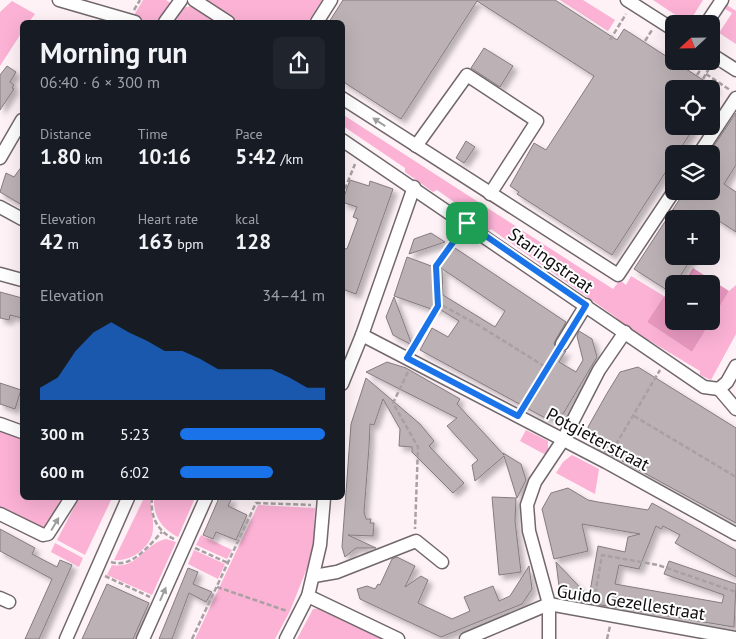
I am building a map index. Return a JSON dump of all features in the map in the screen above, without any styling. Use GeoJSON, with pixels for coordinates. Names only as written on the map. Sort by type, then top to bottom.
{"type":"FeatureCollection","features":[{"type":"Feature","properties":{"kind":"street"},"geometry":{"type":"LineString","coordinates":[[60,0],[128,20]]}},
{"type":"Feature","properties":{"kind":"street"},"geometry":{"type":"LineString","coordinates":[[166,20],[181,0]]}},
{"type":"Feature","properties":{"kind":"street"},"geometry":{"type":"LineString","coordinates":[[194,0],[225,20]]}},
{"type":"Feature","properties":{"kind":"street"},"geometry":{"type":"LineString","coordinates":[[318,20],[331,0]]}},
{"type":"Feature","properties":{"kind":"street"},"geometry":{"type":"LineString","coordinates":[[712,15],[722,0]]}},
{"type":"Feature","properties":{"kind":"street"},"geometry":{"type":"LineString","coordinates":[[630,2],[665,24]]}},
{"type":"Feature","properties":{"kind":"street"},"geometry":{"type":"LineString","coordinates":[[720,60],[736,70]]}},
{"type":"Feature","properties":{"kind":"street"},"geometry":{"type":"LineString","coordinates":[[416,146],[467,75],[537,121],[490,194]]}},
{"type":"Feature","properties":{"kind":"street"},"geometry":{"type":"LineString","coordinates":[[705,145],[736,96]]}},
{"type":"Feature","properties":{"kind":"street"},"geometry":{"type":"LineString","coordinates":[[345,100],[618,275],[668,200]]}},
{"type":"Feature","properties":{"kind":"street"},"geometry":{"type":"LineString","coordinates":[[0,158],[20,123]]}},
{"type":"Feature","properties":{"kind":"street","name":"Staringstraat"},"geometry":{"type":"LineString","coordinates":[[345,142],[467,223],[704,387],[719,389]]}},
{"type":"Feature","properties":{"kind":"street"},"geometry":{"type":"LineString","coordinates":[[345,377],[362,335],[414,187]]}},
{"type":"Feature","properties":{"kind":"street"},"geometry":{"type":"LineString","coordinates":[[0,207],[20,218]]}},
{"type":"Feature","properties":{"kind":"street"},"geometry":{"type":"LineString","coordinates":[[0,274],[20,279]]}},
{"type":"Feature","properties":{"kind":"street"},"geometry":{"type":"LineString","coordinates":[[562,344],[586,305]]}},
{"type":"Feature","properties":{"kind":"street"},"geometry":{"type":"LineString","coordinates":[[549,639],[549,604],[529,531],[527,505],[536,482],[563,440],[600,370],[625,332]]}},
{"type":"Feature","properties":{"kind":"street","name":"Potgieterstraat"},"geometry":{"type":"LineString","coordinates":[[362,335],[606,462],[736,534]]}},
{"type":"Feature","properties":{"kind":"street"},"geometry":{"type":"LineString","coordinates":[[736,366],[727,382],[719,389],[736,409]]}},
{"type":"Feature","properties":{"kind":"street"},"geometry":{"type":"LineString","coordinates":[[0,424],[20,431]]}},
{"type":"Feature","properties":{"kind":"street"},"geometry":{"type":"LineString","coordinates":[[0,514],[43,535],[48,534],[70,500]]}},
{"type":"Feature","properties":{"kind":"street"},"geometry":{"type":"LineString","coordinates":[[66,639],[127,500]]}},
{"type":"Feature","properties":{"kind":"street"},"geometry":{"type":"LineString","coordinates":[[143,639],[205,500]]}},
{"type":"Feature","properties":{"kind":"street"},"geometry":{"type":"LineString","coordinates":[[286,639],[308,596],[314,576],[320,545],[323,502]]}},
{"type":"Feature","properties":{"kind":"street"},"geometry":{"type":"LineString","coordinates":[[314,576],[337,572],[415,542],[442,562]]}},
{"type":"Feature","properties":{"kind":"street"},"geometry":{"type":"LineString","coordinates":[[308,596],[398,639]]}},
{"type":"Feature","properties":{"kind":"street","name":"Guido Gezellestraat"},"geometry":{"type":"LineString","coordinates":[[466,639],[549,604],[736,638]]}},
{"type":"Feature","properties":{"kind":"path"},"geometry":{"type":"LineString","coordinates":[[610,40],[630,2]]}},
{"type":"Feature","properties":{"kind":"path"},"geometry":{"type":"LineString","coordinates":[[697,75],[700,70]]}},
{"type":"Feature","properties":{"kind":"path"},"geometry":{"type":"LineString","coordinates":[[706,74],[736,96]]}},
{"type":"Feature","properties":{"kind":"path"},"geometry":{"type":"LineString","coordinates":[[345,189],[361,152]]}},
{"type":"Feature","properties":{"kind":"path"},"geometry":{"type":"LineString","coordinates":[[415,542],[418,447],[393,403],[410,360],[438,306],[436,302],[436,266],[467,223]]}},
{"type":"Feature","properties":{"kind":"path"},"geometry":{"type":"LineString","coordinates":[[436,302],[482,327],[547,368]]}},
{"type":"Feature","properties":{"kind":"path"},"geometry":{"type":"LineString","coordinates":[[518,416],[562,344]]}},
{"type":"Feature","properties":{"kind":"path"},"geometry":{"type":"LineString","coordinates":[[606,462],[666,360]]}},
{"type":"Feature","properties":{"kind":"path"},"geometry":{"type":"LineString","coordinates":[[634,416],[736,476]]}},
{"type":"Feature","properties":{"kind":"path"},"geometry":{"type":"LineString","coordinates":[[152,500],[153,514],[162,532],[228,563]]}},
{"type":"Feature","properties":{"kind":"path"},"geometry":{"type":"LineString","coordinates":[[192,639],[256,502],[323,502]]}},
{"type":"Feature","properties":{"kind":"path"},"geometry":{"type":"LineString","coordinates":[[101,557],[114,563],[128,562],[140,554],[162,532]]}},
{"type":"Feature","properties":{"kind":"path"},"geometry":{"type":"LineString","coordinates":[[592,612],[602,555],[658,565],[736,592]]}},
{"type":"Feature","properties":{"kind":"path"},"geometry":{"type":"LineString","coordinates":[[95,572],[160,601]]}},
{"type":"Feature","properties":{"kind":"path"},"geometry":{"type":"LineString","coordinates":[[217,586],[298,615]]}},
{"type":"Feature","properties":{"kind":"shaded area"},"geometry":{"type":"Polygon","coordinates":[[[143,0],[166,0],[172,4],[157,20],[143,20],[133,17],[143,0]]]}},
{"type":"Feature","properties":{"kind":"shaded area"},"geometry":{"type":"Polygon","coordinates":[[[195,0],[322,0],[309,20],[176,20],[182,8],[191,6],[195,0]]]}},
{"type":"Feature","properties":{"kind":"shaded area"},"geometry":{"type":"Polygon","coordinates":[[[560,0],[583,0],[615,20],[608,31],[560,0]]]}},
{"type":"Feature","properties":{"kind":"shaded area"},"geometry":{"type":"Polygon","coordinates":[[[653,0],[703,0],[694,15],[676,15],[653,0]]]}},
{"type":"Feature","properties":{"kind":"shaded area"},"geometry":{"type":"Polygon","coordinates":[[[12,1],[35,14],[30,20],[20,20],[20,35],[0,66],[0,12],[12,1]]]}},
{"type":"Feature","properties":{"kind":"shaded area"},"geometry":{"type":"Polygon","coordinates":[[[727,5],[736,11],[736,44],[720,34],[732,13],[725,9],[727,5]]]}},
{"type":"Feature","properties":{"kind":"shaded area"},"geometry":{"type":"Polygon","coordinates":[[[345,116],[613,289],[620,280],[626,285],[631,276],[664,296],[647,322],[692,352],[705,330],[720,330],[720,306],[729,291],[736,285],[736,334],[711,380],[700,375],[700,371],[645,338],[642,340],[616,322],[617,318],[491,229],[488,231],[480,225],[481,221],[437,190],[433,192],[405,172],[405,168],[345,127],[345,116]]]}},
{"type":"Feature","properties":{"kind":"shaded area"},"geometry":{"type":"Polygon","coordinates":[[[693,268],[704,275],[689,275],[693,268]]]}},
{"type":"Feature","properties":{"kind":"shaded area"},"geometry":{"type":"Polygon","coordinates":[[[720,285],[729,291],[720,306],[720,285]]]}},
{"type":"Feature","properties":{"kind":"shaded area"},"geometry":{"type":"Polygon","coordinates":[[[664,296],[665,330],[705,330],[692,352],[647,322],[664,296]]]}},
{"type":"Feature","properties":{"kind":"shaded area"},"geometry":{"type":"Polygon","coordinates":[[[0,429],[20,435],[20,500],[66,500],[45,531],[0,509],[0,429]]]}},
{"type":"Feature","properties":{"kind":"shaded area"},"geometry":{"type":"Polygon","coordinates":[[[526,430],[548,441],[548,452],[544,454],[520,441],[526,430]]]}},
{"type":"Feature","properties":{"kind":"shaded area"},"geometry":{"type":"Polygon","coordinates":[[[572,455],[599,469],[595,494],[556,473],[563,462],[572,455]]]}},
{"type":"Feature","properties":{"kind":"shaded area"},"geometry":{"type":"Polygon","coordinates":[[[78,500],[111,500],[85,555],[57,540],[78,500]]]}},
{"type":"Feature","properties":{"kind":"shaded area"},"geometry":{"type":"Polygon","coordinates":[[[143,500],[151,500],[153,529],[149,542],[134,556],[127,559],[114,560],[143,500]]]}},
{"type":"Feature","properties":{"kind":"shaded area"},"geometry":{"type":"Polygon","coordinates":[[[154,500],[194,500],[178,537],[163,526],[157,516],[154,500]]]}},
{"type":"Feature","properties":{"kind":"shaded area"},"geometry":{"type":"Polygon","coordinates":[[[258,505],[315,508],[313,553],[290,611],[275,639],[195,639],[258,505]]]}},
{"type":"Feature","properties":{"kind":"shaded area"},"geometry":{"type":"Polygon","coordinates":[[[201,535],[232,550],[227,559],[196,545],[201,535]]]}},
{"type":"Feature","properties":{"kind":"shaded area"},"geometry":{"type":"Polygon","coordinates":[[[166,539],[176,542],[152,595],[107,575],[112,565],[128,564],[152,545],[166,539]]]}},
{"type":"Feature","properties":{"kind":"shaded area"},"geometry":{"type":"Polygon","coordinates":[[[55,543],[83,558],[79,567],[51,552],[55,543]]]}},
{"type":"Feature","properties":{"kind":"shaded area"},"geometry":{"type":"Polygon","coordinates":[[[194,550],[225,564],[218,579],[188,564],[194,550]]]}},
{"type":"Feature","properties":{"kind":"shaded area"},"geometry":{"type":"Polygon","coordinates":[[[321,608],[385,639],[297,639],[313,609],[321,608]]]}},
{"type":"Feature","properties":{"kind":"building"},"geometry":{"type":"Polygon","coordinates":[[[343,0],[555,0],[617,40],[624,29],[665,55],[665,70],[688,70],[703,80],[665,80],[665,135],[689,135],[683,145],[665,145],[665,173],[612,255],[517,194],[519,192],[510,186],[534,143],[546,150],[594,76],[477,1],[401,119],[345,83],[345,20],[330,20],[343,0]]]}},
{"type":"Feature","properties":{"kind":"building"},"geometry":{"type":"Polygon","coordinates":[[[484,48],[513,66],[500,87],[471,68],[484,48]]]}},
{"type":"Feature","properties":{"kind":"building"},"geometry":{"type":"Polygon","coordinates":[[[7,66],[16,72],[10,82],[14,85],[12,88],[14,89],[0,110],[0,75],[7,66]]]}},
{"type":"Feature","properties":{"kind":"building"},"geometry":{"type":"Polygon","coordinates":[[[736,113],[736,165],[724,184],[736,192],[736,232],[720,222],[720,210],[673,210],[679,200],[720,200],[720,145],[714,145],[736,113]]]}},
{"type":"Feature","properties":{"kind":"building"},"geometry":{"type":"Polygon","coordinates":[[[466,141],[475,147],[464,163],[456,158],[466,141]]]}},
{"type":"Feature","properties":{"kind":"building"},"geometry":{"type":"Polygon","coordinates":[[[20,169],[20,204],[0,192],[6,173],[14,177],[20,169]]]}},
{"type":"Feature","properties":{"kind":"building"},"geometry":{"type":"Polygon","coordinates":[[[350,180],[369,186],[370,181],[393,189],[356,294],[345,290],[345,249],[347,249],[358,219],[353,217],[357,207],[345,203],[345,194],[350,180]]]}},
{"type":"Feature","properties":{"kind":"building"},"geometry":{"type":"Polygon","coordinates":[[[665,222],[665,265],[687,265],[681,275],[665,275],[665,289],[634,269],[665,222]]]}},
{"type":"Feature","properties":{"kind":"building"},"geometry":{"type":"Polygon","coordinates":[[[431,233],[445,242],[409,254],[414,239],[431,233]]]}},
{"type":"Feature","properties":{"kind":"building"},"geometry":{"type":"Polygon","coordinates":[[[452,246],[566,322],[554,343],[557,351],[566,351],[559,362],[576,372],[583,360],[577,336],[579,331],[592,339],[597,357],[563,414],[547,419],[420,350],[432,328],[448,337],[459,321],[436,307],[434,310],[394,296],[407,257],[442,270],[443,295],[495,327],[505,311],[438,266],[452,246]]]}},
{"type":"Feature","properties":{"kind":"building"},"geometry":{"type":"Polygon","coordinates":[[[0,292],[20,297],[20,318],[10,315],[9,320],[0,318],[0,292]]]}},
{"type":"Feature","properties":{"kind":"building"},"geometry":{"type":"Polygon","coordinates":[[[394,297],[412,345],[393,335],[386,317],[394,297]]]}},
{"type":"Feature","properties":{"kind":"building"},"geometry":{"type":"Polygon","coordinates":[[[387,362],[406,368],[460,399],[457,404],[504,455],[503,453],[521,464],[526,480],[517,498],[504,456],[475,481],[472,465],[478,460],[447,426],[457,418],[366,372],[387,362]]]}},
{"type":"Feature","properties":{"kind":"building"},"geometry":{"type":"Polygon","coordinates":[[[638,367],[736,428],[736,523],[593,445],[588,427],[606,395],[620,372],[638,367]]]}},
{"type":"Feature","properties":{"kind":"building"},"geometry":{"type":"Polygon","coordinates":[[[366,378],[420,424],[434,441],[429,446],[464,483],[453,493],[412,452],[412,447],[399,446],[400,429],[383,399],[374,425],[370,424],[364,512],[366,519],[371,519],[370,523],[374,523],[373,536],[348,535],[376,548],[356,548],[345,557],[342,547],[351,424],[366,378]]]}},
{"type":"Feature","properties":{"kind":"building"},"geometry":{"type":"Polygon","coordinates":[[[0,383],[20,390],[15,409],[0,404],[0,383]]]}},
{"type":"Feature","properties":{"kind":"building"},"geometry":{"type":"Polygon","coordinates":[[[568,488],[588,500],[598,502],[648,510],[652,503],[736,550],[736,577],[675,543],[680,535],[663,526],[661,529],[656,526],[639,569],[619,565],[615,584],[722,603],[724,595],[664,574],[669,561],[736,584],[734,627],[571,600],[559,586],[556,562],[589,597],[598,546],[625,552],[628,537],[640,534],[582,524],[588,551],[554,559],[542,509],[551,493],[568,488]]]}},
{"type":"Feature","properties":{"kind":"building"},"geometry":{"type":"Polygon","coordinates":[[[492,497],[516,498],[515,521],[521,572],[499,575],[492,497]]]}},
{"type":"Feature","properties":{"kind":"building"},"geometry":{"type":"Polygon","coordinates":[[[218,500],[231,500],[228,506],[247,515],[236,540],[216,532],[213,539],[203,535],[218,500]]]}},
{"type":"Feature","properties":{"kind":"building"},"geometry":{"type":"Polygon","coordinates":[[[0,529],[35,548],[32,554],[57,567],[60,560],[72,565],[39,639],[25,639],[52,579],[0,551],[0,529]]]}},
{"type":"Feature","properties":{"kind":"building"},"geometry":{"type":"Polygon","coordinates":[[[397,557],[415,566],[405,587],[421,576],[428,580],[418,603],[452,619],[470,611],[464,597],[493,586],[499,601],[510,596],[529,566],[532,589],[522,604],[441,637],[360,599],[357,589],[367,586],[375,589],[378,584],[380,585],[392,559],[397,557]]]}},
{"type":"Feature","properties":{"kind":"building"},"geometry":{"type":"Polygon","coordinates":[[[188,568],[198,572],[193,584],[212,592],[206,602],[189,593],[172,639],[159,639],[188,568]]]}},
{"type":"Feature","properties":{"kind":"building"},"geometry":{"type":"Polygon","coordinates":[[[107,584],[149,603],[133,639],[82,639],[107,584]]]}},
{"type":"Feature","properties":{"kind":"route"},"geometry":{"type":"LineString","coordinates":[[467,223],[586,305],[518,416],[407,358],[438,306],[436,302],[436,266],[467,223]]}}]}
